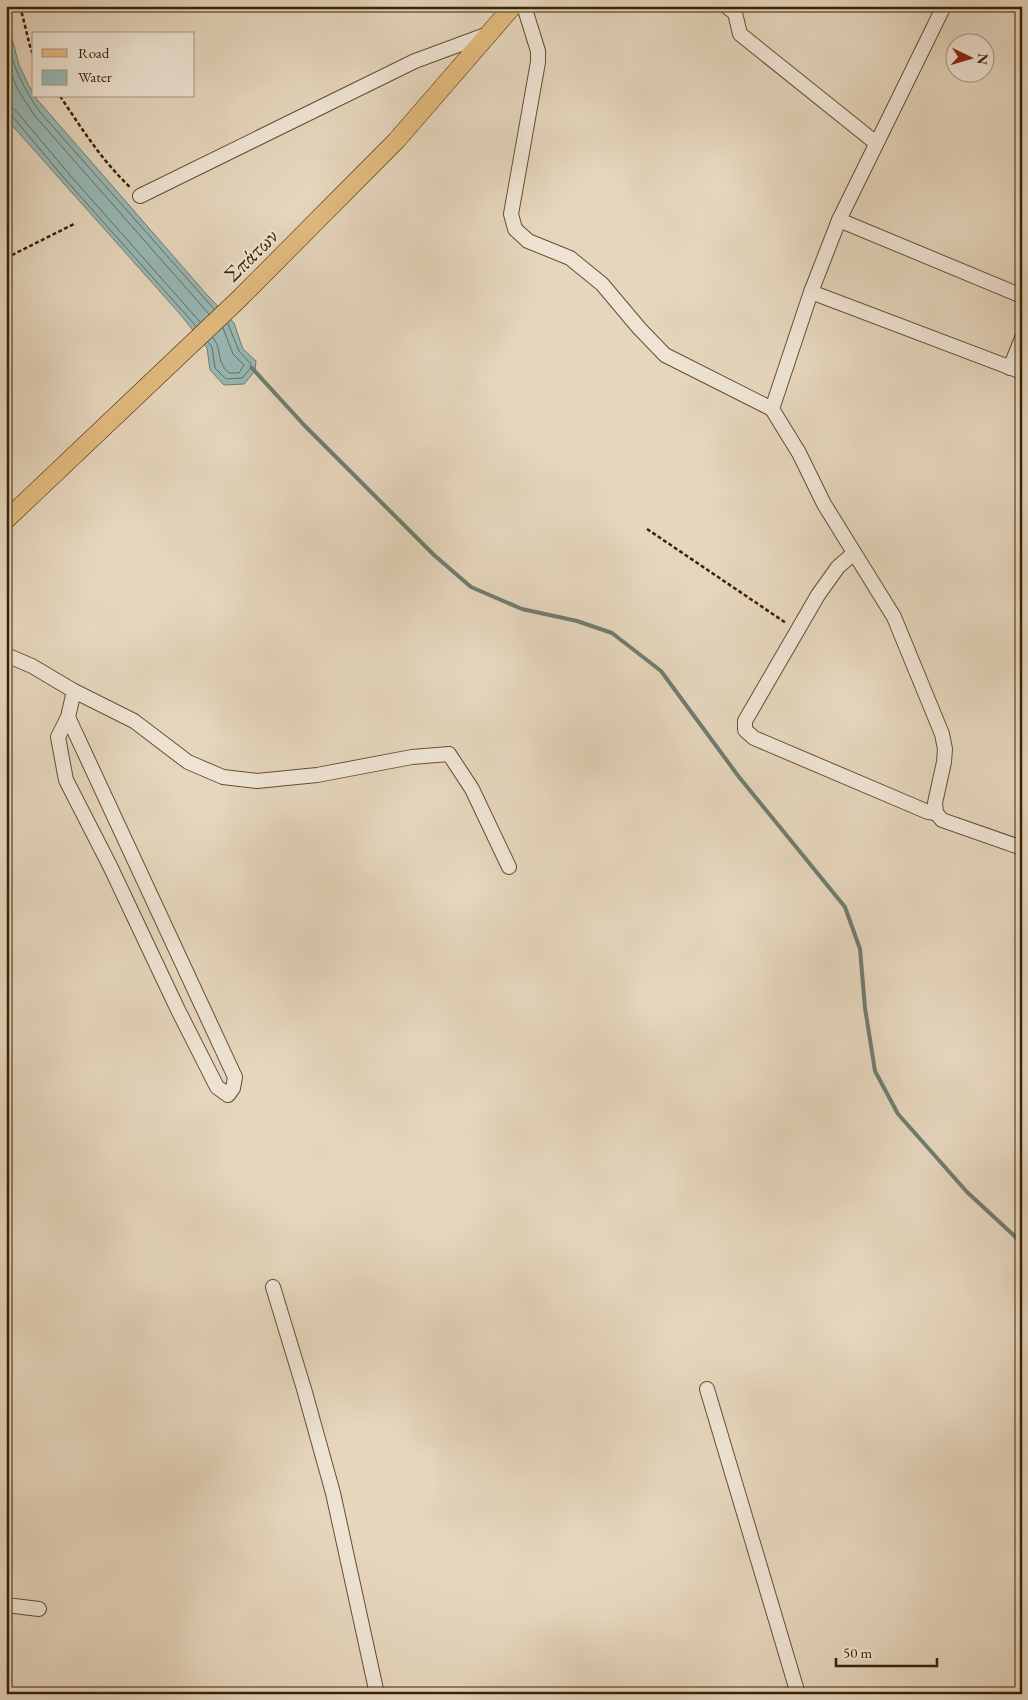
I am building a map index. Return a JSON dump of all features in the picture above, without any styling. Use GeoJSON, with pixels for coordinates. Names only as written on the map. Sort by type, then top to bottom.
{"type":"FeatureCollection","features":[{"type":"Feature","properties":{"kind":"main road","name":"Σπάτων"},"geometry":{"type":"LineString","coordinates":[[6,520],[239,299],[396,141],[513,6]]}},
{"type":"Feature","properties":{"kind":"street"},"geometry":{"type":"LineString","coordinates":[[524,6],[538,51],[529,120],[511,214],[515,229],[528,241],[570,258],[602,284],[638,328],[665,355],[772,408],[800,453],[824,504],[894,617],[942,734],[944,762],[935,803],[936,813],[942,820],[1022,848]]}},
{"type":"Feature","properties":{"kind":"street"},"geometry":{"type":"LineString","coordinates":[[726,6],[734,12],[740,34],[876,143]]}},
{"type":"Feature","properties":{"kind":"street"},"geometry":{"type":"LineString","coordinates":[[772,408],[811,292],[839,220],[944,6]]}},
{"type":"Feature","properties":{"kind":"street"},"geometry":{"type":"LineString","coordinates":[[140,196],[416,61],[490,34]]}},
{"type":"Feature","properties":{"kind":"street"},"geometry":{"type":"LineString","coordinates":[[839,220],[1022,296]]}},
{"type":"Feature","properties":{"kind":"street"},"geometry":{"type":"LineString","coordinates":[[811,292],[1016,370],[1022,338]]}},
{"type":"Feature","properties":{"kind":"street"},"geometry":{"type":"LineString","coordinates":[[854,553],[838,567],[818,594],[745,721],[745,730],[754,738],[928,812],[936,813]]}},
{"type":"Feature","properties":{"kind":"street"},"geometry":{"type":"LineString","coordinates":[[6,655],[32,666],[134,721],[188,762],[223,776],[257,782],[317,775],[412,757],[448,754],[472,789],[509,867]]}},
{"type":"Feature","properties":{"kind":"street"},"geometry":{"type":"LineString","coordinates":[[68,717],[235,1077],[233,1088],[228,1095],[217,1087],[178,1010],[110,866],[66,780],[58,737],[68,717],[74,690]]}},
{"type":"Feature","properties":{"kind":"street"},"geometry":{"type":"LineString","coordinates":[[273,1287],[333,1493],[377,1694]]}},
{"type":"Feature","properties":{"kind":"street"},"geometry":{"type":"LineString","coordinates":[[707,1389],[798,1694]]}},
{"type":"Feature","properties":{"kind":"street"},"geometry":{"type":"LineString","coordinates":[[6,1605],[39,1609]]}},
{"type":"Feature","properties":{"kind":"path"},"geometry":{"type":"LineString","coordinates":[[20,6],[32,50]]}},
{"type":"Feature","properties":{"kind":"path"},"geometry":{"type":"LineString","coordinates":[[61,98],[90,142],[117,175],[140,196]]}},
{"type":"Feature","properties":{"kind":"path"},"geometry":{"type":"LineString","coordinates":[[6,258],[74,224]]}},
{"type":"Feature","properties":{"kind":"path"},"geometry":{"type":"LineString","coordinates":[[647,529],[798,631]]}},
{"type":"Feature","properties":{"kind":"water"},"geometry":{"type":"Polygon","coordinates":[[[6,6],[8,23],[19,65],[32,92],[32,98],[36,98],[208,296],[234,323],[243,349],[256,361],[255,371],[244,384],[224,385],[210,370],[207,348],[180,314],[10,123],[6,114],[6,6]]]}},
{"type":"Feature","properties":{"kind":"waterway"},"geometry":{"type":"LineString","coordinates":[[252,368],[304,425],[434,555],[471,587],[522,609],[577,621],[612,633],[661,671],[739,777],[845,907],[860,949],[865,1008],[875,1071],[898,1114],[967,1192],[1022,1243]]}}]}
